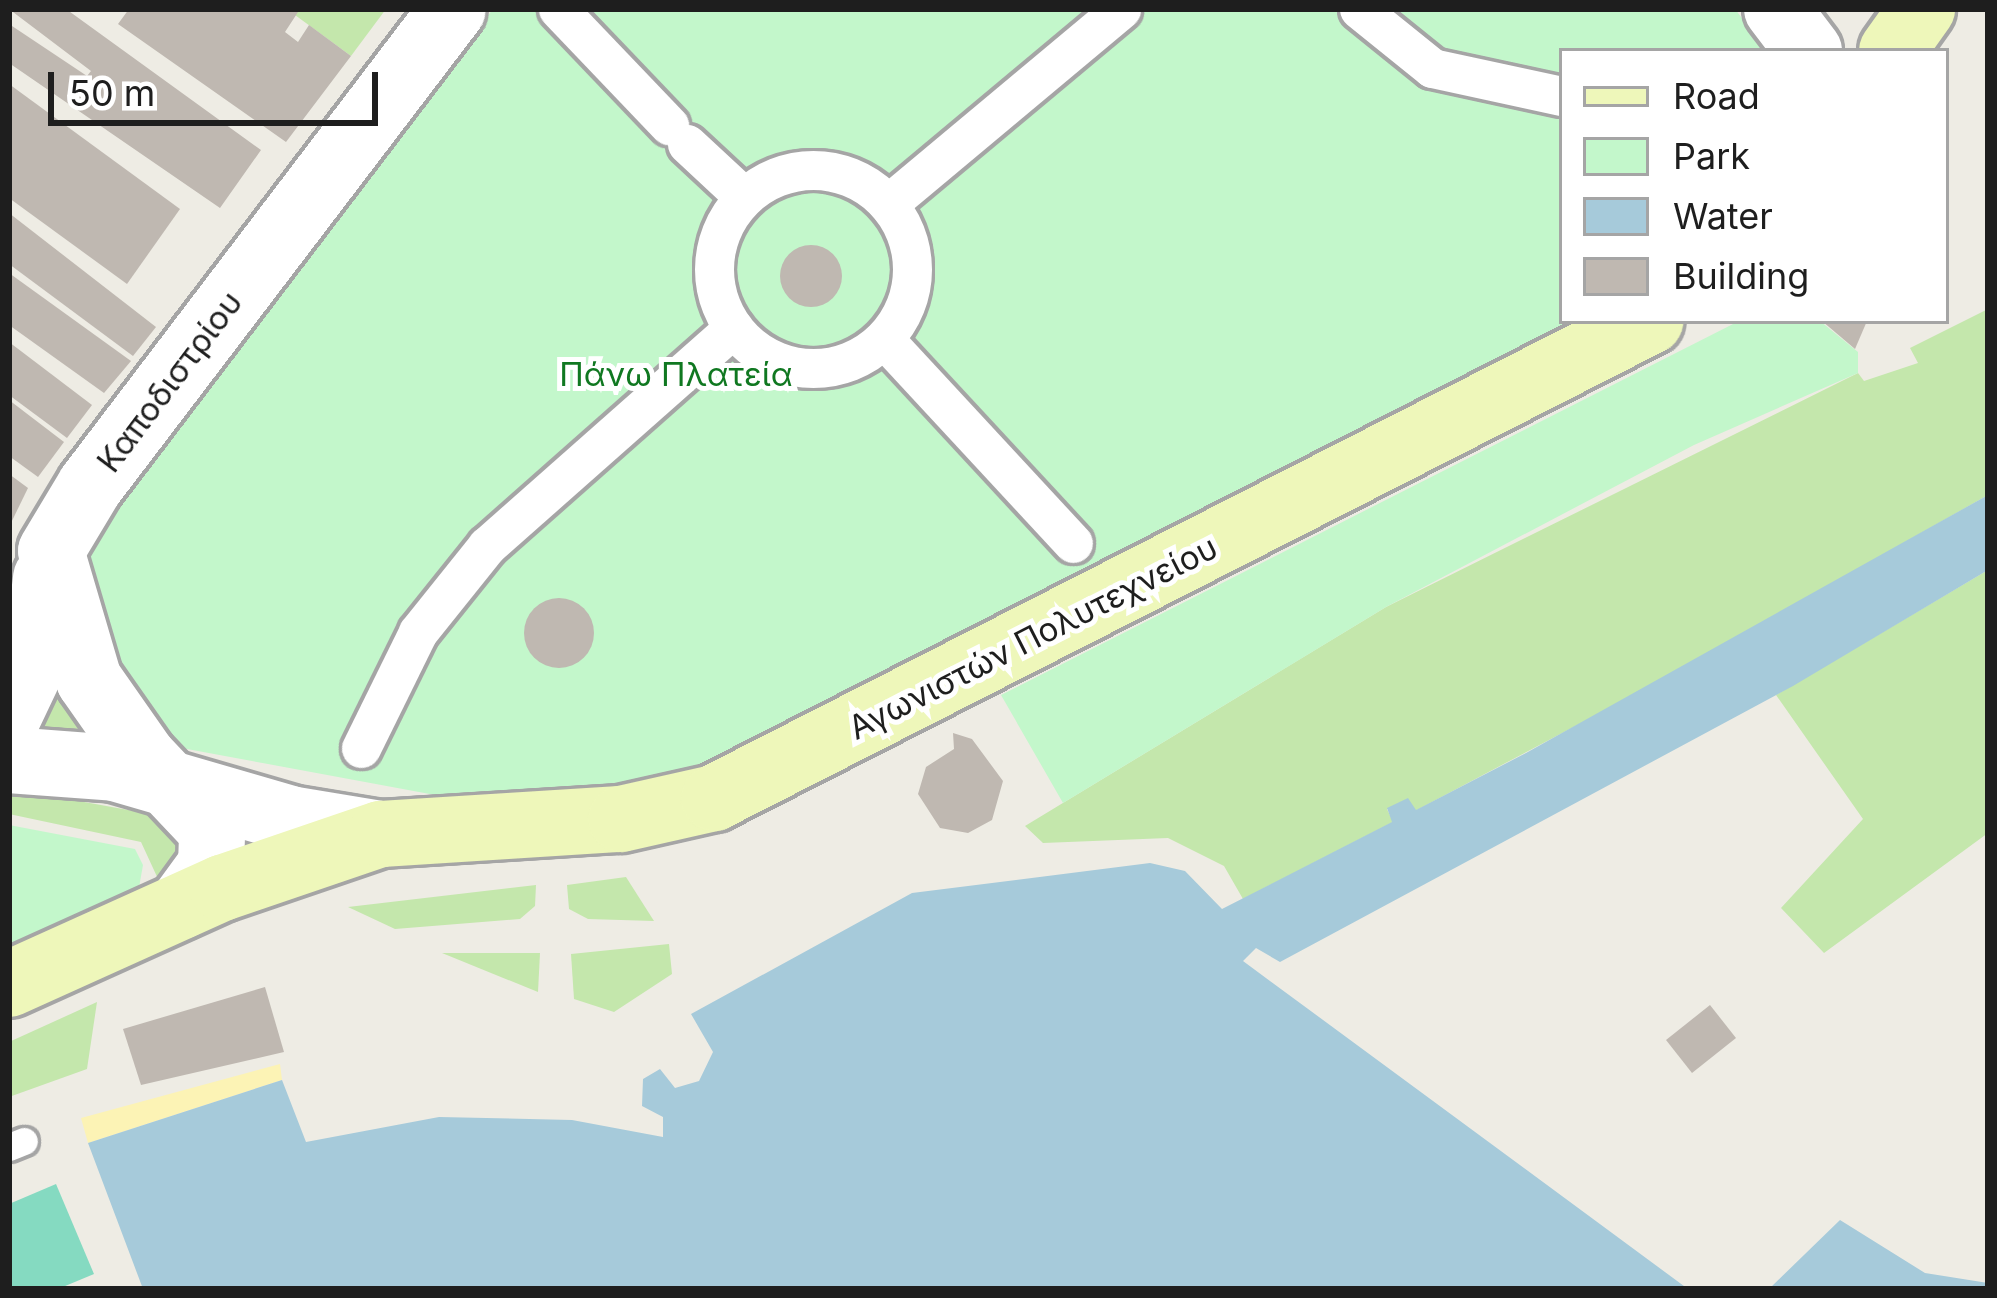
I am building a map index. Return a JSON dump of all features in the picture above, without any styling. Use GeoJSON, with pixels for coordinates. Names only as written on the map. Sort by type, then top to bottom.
{"type":"FeatureCollection","features":[{"type":"Feature","properties":{"kind":"main road"},"geometry":{"type":"LineString","coordinates":[[1894,48],[1922,9]]}},
{"type":"Feature","properties":{"kind":"main road","name":"Αγωνιστών Πολυτεχνείου"},"geometry":{"type":"LineString","coordinates":[[9,984],[181,906],[381,834],[621,818],[714,798],[1644,324]]}},
{"type":"Feature","properties":{"kind":"street","name":"Καποδιστρίου"},"geometry":{"type":"LineString","coordinates":[[51,551],[90,486],[453,9]]}},
{"type":"Feature","properties":{"kind":"street"},"geometry":{"type":"LineString","coordinates":[[558,9],[744,197]]}},
{"type":"Feature","properties":{"kind":"street"},"geometry":{"type":"LineString","coordinates":[[888,204],[1121,9]]}},
{"type":"Feature","properties":{"kind":"street"},"geometry":{"type":"LineString","coordinates":[[1359,9],[1432,68],[1559,95]]}},
{"type":"Feature","properties":{"kind":"street"},"geometry":{"type":"LineString","coordinates":[[1777,9],[1807,48]]}},
{"type":"Feature","properties":{"kind":"street"},"geometry":{"type":"LineString","coordinates":[[804,171],[851,178],[888,204],[906,234],[912,269],[906,303],[884,339],[841,364],[804,367],[770,358],[733,328],[715,257],[744,197],[804,171]]}},
{"type":"Feature","properties":{"kind":"street"},"geometry":{"type":"LineString","coordinates":[[361,748],[418,632],[487,545],[733,328]]}},
{"type":"Feature","properties":{"kind":"street"},"geometry":{"type":"LineString","coordinates":[[884,339],[1073,543]]}},
{"type":"Feature","properties":{"kind":"street"},"geometry":{"type":"LineString","coordinates":[[9,715],[37,656],[51,551]]}},
{"type":"Feature","properties":{"kind":"street"},"geometry":{"type":"LineString","coordinates":[[51,551],[77,655],[111,717],[162,780],[199,810],[216,848],[181,906]]}},
{"type":"Feature","properties":{"kind":"street"},"geometry":{"type":"LineString","coordinates":[[9,760],[59,759],[162,780],[290,819],[381,834]]}},
{"type":"Feature","properties":{"kind":"green space"},"geometry":{"type":"Polygon","coordinates":[[[300,9],[386,9],[351,56],[295,15],[300,9]]]}},
{"type":"Feature","properties":{"kind":"green space","name":"Πάνω Πλατεία"},"geometry":{"type":"Polygon","coordinates":[[[493,9],[1735,9],[1765,48],[1559,48],[1559,324],[1570,324],[722,758],[640,785],[446,797],[160,744],[77,585],[90,534],[493,9]]]}},
{"type":"Feature","properties":{"kind":"green space"},"geometry":{"type":"Polygon","coordinates":[[[1988,309],[1988,495],[1664,679],[1415,811],[1387,809],[1393,822],[1243,899],[1224,866],[1168,838],[1043,843],[1025,826],[1386,607],[1858,373],[1864,381],[1918,363],[1910,348],[1988,309]]]}},
{"type":"Feature","properties":{"kind":"green space"},"geometry":{"type":"Polygon","coordinates":[[[1733,324],[1824,324],[1858,352],[1858,373],[1694,445],[1386,607],[1063,803],[1001,695],[1733,324]]]}},
{"type":"Feature","properties":{"kind":"green space"},"geometry":{"type":"Polygon","coordinates":[[[1988,570],[1988,833],[1824,953],[1781,908],[1863,819],[1776,695],[1988,570]]]}},
{"type":"Feature","properties":{"kind":"green space"},"geometry":{"type":"Polygon","coordinates":[[[53,672],[99,742],[27,732],[53,672]]]}},
{"type":"Feature","properties":{"kind":"green space"},"geometry":{"type":"Polygon","coordinates":[[[29,792],[156,815],[190,839],[159,881],[141,842],[9,814],[9,795],[29,792]]]}},
{"type":"Feature","properties":{"kind":"green space"},"geometry":{"type":"Polygon","coordinates":[[[9,825],[135,849],[143,865],[138,893],[9,946],[9,825]]]}},
{"type":"Feature","properties":{"kind":"green space"},"geometry":{"type":"Polygon","coordinates":[[[626,877],[654,921],[588,919],[569,909],[567,885],[626,877]]]}},
{"type":"Feature","properties":{"kind":"green space"},"geometry":{"type":"Polygon","coordinates":[[[536,885],[535,906],[520,919],[395,929],[348,907],[536,885]]]}},
{"type":"Feature","properties":{"kind":"green space"},"geometry":{"type":"Polygon","coordinates":[[[669,944],[672,974],[614,1012],[574,999],[571,954],[669,944]]]}},
{"type":"Feature","properties":{"kind":"green space"},"geometry":{"type":"Polygon","coordinates":[[[442,953],[540,953],[538,992],[442,953]]]}},
{"type":"Feature","properties":{"kind":"green space"},"geometry":{"type":"Polygon","coordinates":[[[97,1002],[87,1069],[9,1097],[9,1042],[97,1002]]]}},
{"type":"Feature","properties":{"kind":"green space"},"geometry":{"type":"Polygon","coordinates":[[[56,1184],[94,1274],[58,1289],[9,1289],[9,1204],[56,1184]]]}},
{"type":"Feature","properties":{"kind":"sand"},"geometry":{"type":"Polygon","coordinates":[[[280,1064],[282,1080],[88,1143],[81,1118],[280,1064]]]}},
{"type":"Feature","properties":{"kind":"water"},"geometry":{"type":"Polygon","coordinates":[[[1988,495],[1988,570],[1793,686],[1280,962],[1256,948],[1243,961],[1688,1289],[143,1289],[88,1143],[282,1080],[306,1142],[439,1117],[572,1120],[663,1137],[663,1117],[642,1106],[643,1079],[660,1069],[675,1088],[699,1081],[713,1052],[691,1014],[912,893],[1150,863],[1185,871],[1222,909],[1392,822],[1387,808],[1408,798],[1416,810],[1526,753],[1988,495]]]}},
{"type":"Feature","properties":{"kind":"water"},"geometry":{"type":"Polygon","coordinates":[[[1840,1220],[1925,1273],[1988,1283],[1988,1289],[1769,1289],[1840,1220]]]}},
{"type":"Feature","properties":{"kind":"building"},"geometry":{"type":"Polygon","coordinates":[[[9,9],[66,9],[261,150],[220,208],[9,63],[9,24],[87,76],[91,71],[9,9]]]}},
{"type":"Feature","properties":{"kind":"building"},"geometry":{"type":"Polygon","coordinates":[[[129,9],[300,9],[285,32],[298,42],[309,25],[351,56],[286,142],[118,24],[129,9]]]}},
{"type":"Feature","properties":{"kind":"building"},"geometry":{"type":"Polygon","coordinates":[[[9,84],[180,209],[127,284],[9,198],[9,84]]]}},
{"type":"Feature","properties":{"kind":"building"},"geometry":{"type":"Polygon","coordinates":[[[9,213],[156,327],[133,356],[9,264],[9,213]]]}},
{"type":"Feature","properties":{"kind":"building"},"geometry":{"type":"Polygon","coordinates":[[[811,245],[833,254],[842,276],[833,298],[811,307],[789,298],[780,276],[789,254],[811,245]]]}},
{"type":"Feature","properties":{"kind":"building"},"geometry":{"type":"Polygon","coordinates":[[[9,273],[131,361],[104,393],[9,325],[9,273]]]}},
{"type":"Feature","properties":{"kind":"building"},"geometry":{"type":"Polygon","coordinates":[[[1826,324],[1866,324],[1855,349],[1826,324]]]}},
{"type":"Feature","properties":{"kind":"building"},"geometry":{"type":"Polygon","coordinates":[[[9,342],[92,405],[67,438],[9,395],[9,342]]]}},
{"type":"Feature","properties":{"kind":"building"},"geometry":{"type":"Polygon","coordinates":[[[9,400],[64,442],[38,477],[9,456],[9,400]]]}},
{"type":"Feature","properties":{"kind":"building"},"geometry":{"type":"Polygon","coordinates":[[[9,474],[28,488],[9,527],[9,474]]]}},
{"type":"Feature","properties":{"kind":"building"},"geometry":{"type":"Polygon","coordinates":[[[559,598],[584,608],[594,633],[584,658],[559,668],[534,658],[524,633],[534,608],[559,598]]]}},
{"type":"Feature","properties":{"kind":"building"},"geometry":{"type":"Polygon","coordinates":[[[953,733],[972,739],[1003,781],[992,820],[968,833],[940,828],[918,794],[926,767],[954,749],[953,733]]]}},
{"type":"Feature","properties":{"kind":"building"},"geometry":{"type":"Polygon","coordinates":[[[265,987],[284,1052],[141,1085],[123,1029],[265,987]]]}},
{"type":"Feature","properties":{"kind":"building"},"geometry":{"type":"Polygon","coordinates":[[[1710,1005],[1736,1038],[1692,1073],[1666,1040],[1710,1005]]]}}]}
